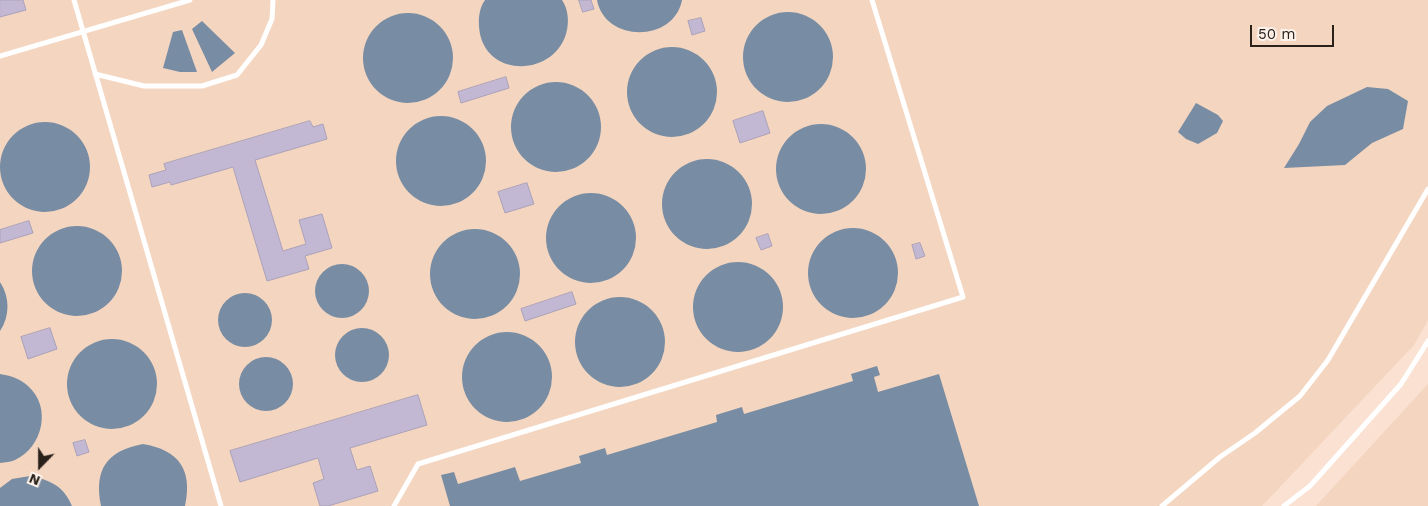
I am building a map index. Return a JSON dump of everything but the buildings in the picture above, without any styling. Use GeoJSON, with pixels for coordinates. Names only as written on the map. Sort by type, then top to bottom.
{"type":"FeatureCollection","features":[{"type":"Feature","properties":{"kind":"lane"},"geometry":{"type":"LineString","coordinates":[[74,0],[220,506]]}},
{"type":"Feature","properties":{"kind":"lane"},"geometry":{"type":"LineString","coordinates":[[0,56],[190,0]]}},
{"type":"Feature","properties":{"kind":"lane"},"geometry":{"type":"LineString","coordinates":[[95,74],[144,86],[202,86],[236,74],[261,45],[272,19],[273,0]]}},
{"type":"Feature","properties":{"kind":"lane"},"geometry":{"type":"LineString","coordinates":[[394,506],[418,464],[963,297],[872,0]]}},
{"type":"Feature","properties":{"kind":"lane"},"geometry":{"type":"LineString","coordinates":[[1162,506],[1300,396],[1328,360],[1428,189]]}},
{"type":"Feature","properties":{"kind":"lane"},"geometry":{"type":"LineString","coordinates":[[1284,506],[1310,486],[1401,384],[1428,341]]}},
{"type":"Feature","properties":{"kind":"shaded area"},"geometry":{"type":"Polygon","coordinates":[[[0,0],[1428,0],[1428,320],[1414,345],[1262,506],[0,506],[0,0]]]}},
{"type":"Feature","properties":{"kind":"shaded area"},"geometry":{"type":"Polygon","coordinates":[[[1428,384],[1428,506],[1316,506],[1428,384]]]}},
{"type":"Feature","properties":{"kind":"water"},"geometry":{"type":"Polygon","coordinates":[[[485,0],[562,0],[567,11],[568,22],[561,45],[551,56],[538,63],[524,66],[510,65],[497,59],[486,49],[480,34],[479,16],[485,0]]]}},
{"type":"Feature","properties":{"kind":"water"},"geometry":{"type":"Polygon","coordinates":[[[597,0],[682,0],[676,14],[666,24],[654,30],[640,32],[625,30],[613,24],[603,14],[597,0]]]}},
{"type":"Feature","properties":{"kind":"water"},"geometry":{"type":"Polygon","coordinates":[[[788,12],[797,13],[813,20],[825,32],[832,48],[832,66],[825,82],[813,94],[797,101],[788,102],[779,101],[763,94],[751,82],[744,66],[743,57],[744,48],[751,32],[763,20],[779,13],[788,12]]]}},
{"type":"Feature","properties":{"kind":"water"},"geometry":{"type":"Polygon","coordinates":[[[408,13],[417,14],[433,21],[445,33],[452,49],[452,67],[445,83],[433,95],[417,102],[408,103],[399,102],[383,95],[371,83],[364,67],[363,58],[364,49],[371,33],[383,21],[399,14],[408,13]]]}},
{"type":"Feature","properties":{"kind":"water"},"geometry":{"type":"Polygon","coordinates":[[[202,21],[235,53],[212,72],[192,29],[202,21]]]}},
{"type":"Feature","properties":{"kind":"water"},"geometry":{"type":"Polygon","coordinates":[[[182,30],[197,72],[180,72],[163,68],[173,32],[182,30]]]}},
{"type":"Feature","properties":{"kind":"water"},"geometry":{"type":"Polygon","coordinates":[[[672,47],[681,48],[697,55],[709,67],[716,83],[716,101],[709,117],[697,129],[681,136],[672,137],[663,136],[647,129],[635,117],[628,101],[627,92],[628,83],[635,67],[647,55],[663,48],[672,47]]]}},
{"type":"Feature","properties":{"kind":"water"},"geometry":{"type":"Polygon","coordinates":[[[556,82],[565,83],[581,90],[593,102],[600,118],[600,136],[593,152],[581,164],[565,171],[556,172],[547,171],[531,164],[519,152],[512,136],[511,127],[512,118],[519,102],[531,90],[547,83],[556,82]]]}},
{"type":"Feature","properties":{"kind":"water"},"geometry":{"type":"Polygon","coordinates":[[[1367,87],[1388,89],[1408,101],[1403,129],[1372,143],[1345,165],[1284,168],[1310,122],[1327,106],[1367,87]]]}},
{"type":"Feature","properties":{"kind":"water"},"geometry":{"type":"Polygon","coordinates":[[[1196,103],[1218,115],[1223,121],[1217,133],[1198,144],[1186,139],[1178,132],[1196,103]]]}},
{"type":"Feature","properties":{"kind":"water"},"geometry":{"type":"Polygon","coordinates":[[[441,116],[450,117],[466,124],[478,136],[485,152],[485,170],[478,186],[466,198],[450,205],[441,206],[432,205],[416,198],[404,186],[397,170],[396,161],[397,152],[404,136],[416,124],[432,117],[441,116]]]}},
{"type":"Feature","properties":{"kind":"water"},"geometry":{"type":"Polygon","coordinates":[[[45,122],[54,123],[70,130],[82,142],[89,158],[89,176],[82,192],[70,204],[54,211],[45,212],[36,211],[20,204],[8,192],[1,176],[0,167],[1,158],[8,142],[20,130],[36,123],[45,122]]]}},
{"type":"Feature","properties":{"kind":"water"},"geometry":{"type":"Polygon","coordinates":[[[821,124],[830,125],[846,132],[858,144],[865,160],[865,178],[858,194],[846,206],[830,213],[821,214],[812,213],[796,206],[784,194],[777,178],[776,169],[777,160],[784,144],[796,132],[812,125],[821,124]]]}},
{"type":"Feature","properties":{"kind":"water"},"geometry":{"type":"Polygon","coordinates":[[[707,159],[716,160],[732,167],[744,179],[751,195],[751,213],[744,229],[732,241],[716,248],[707,249],[698,248],[682,241],[670,229],[663,213],[662,204],[663,195],[670,179],[682,167],[698,160],[707,159]]]}},
{"type":"Feature","properties":{"kind":"water"},"geometry":{"type":"Polygon","coordinates":[[[591,193],[608,197],[623,206],[632,221],[636,238],[632,255],[623,270],[608,279],[591,283],[574,279],[559,270],[550,255],[546,238],[550,221],[559,206],[574,197],[591,193]]]}},
{"type":"Feature","properties":{"kind":"water"},"geometry":{"type":"Polygon","coordinates":[[[77,226],[86,227],[102,234],[114,246],[121,262],[121,280],[114,296],[102,308],[86,315],[77,316],[68,315],[52,308],[40,296],[33,280],[32,271],[33,262],[40,246],[52,234],[68,227],[77,226]]]}},
{"type":"Feature","properties":{"kind":"water"},"geometry":{"type":"Polygon","coordinates":[[[853,228],[862,229],[878,236],[890,248],[897,264],[897,282],[890,298],[878,310],[862,317],[853,318],[844,317],[828,310],[816,298],[809,282],[808,273],[809,264],[816,248],[828,236],[844,229],[853,228]]]}},
{"type":"Feature","properties":{"kind":"water"},"geometry":{"type":"Polygon","coordinates":[[[475,229],[492,233],[507,242],[516,257],[520,274],[516,291],[507,306],[492,315],[475,319],[458,315],[443,306],[434,291],[430,274],[434,257],[443,242],[458,233],[475,229]]]}},
{"type":"Feature","properties":{"kind":"water"},"geometry":{"type":"Polygon","coordinates":[[[738,262],[747,263],[763,270],[775,282],[782,298],[782,316],[775,332],[763,344],[747,351],[738,352],[729,351],[713,344],[701,332],[694,316],[693,307],[694,298],[701,282],[713,270],[729,263],[738,262]]]}},
{"type":"Feature","properties":{"kind":"water"},"geometry":{"type":"Polygon","coordinates":[[[342,264],[352,266],[361,272],[367,281],[369,291],[367,301],[361,310],[352,316],[342,318],[332,316],[323,310],[317,301],[315,291],[317,281],[323,272],[332,266],[342,264]]]}},
{"type":"Feature","properties":{"kind":"water"},"geometry":{"type":"Polygon","coordinates":[[[0,282],[6,294],[8,306],[6,319],[0,331],[0,282]]]}},
{"type":"Feature","properties":{"kind":"water"},"geometry":{"type":"Polygon","coordinates":[[[245,293],[255,295],[264,301],[270,310],[272,320],[270,330],[264,339],[255,345],[245,347],[235,345],[226,339],[220,330],[218,320],[220,310],[226,301],[235,295],[245,293]]]}},
{"type":"Feature","properties":{"kind":"water"},"geometry":{"type":"Polygon","coordinates":[[[620,297],[629,298],[645,305],[657,317],[664,333],[664,351],[657,367],[645,379],[629,386],[620,387],[611,386],[595,379],[583,367],[576,351],[575,342],[576,333],[583,317],[595,305],[611,298],[620,297]]]}},
{"type":"Feature","properties":{"kind":"water"},"geometry":{"type":"Polygon","coordinates":[[[362,328],[372,330],[381,336],[387,345],[389,355],[387,365],[381,374],[372,380],[362,382],[352,380],[343,374],[337,365],[335,355],[337,345],[343,336],[352,330],[362,328]]]}},
{"type":"Feature","properties":{"kind":"water"},"geometry":{"type":"Polygon","coordinates":[[[507,332],[516,333],[532,340],[544,352],[551,368],[551,386],[544,402],[532,414],[516,421],[507,422],[498,421],[482,414],[470,402],[463,386],[462,377],[463,368],[470,352],[482,340],[498,333],[507,332]]]}},
{"type":"Feature","properties":{"kind":"water"},"geometry":{"type":"Polygon","coordinates":[[[112,339],[129,343],[144,352],[153,367],[157,384],[153,401],[144,416],[129,425],[112,429],[95,425],[80,416],[71,401],[67,384],[71,367],[80,352],[95,343],[112,339]]]}},
{"type":"Feature","properties":{"kind":"water"},"geometry":{"type":"Polygon","coordinates":[[[266,357],[276,359],[285,365],[291,374],[293,384],[291,394],[285,403],[276,409],[266,411],[256,409],[247,403],[241,394],[239,384],[241,374],[247,365],[256,359],[266,357]]]}},
{"type":"Feature","properties":{"kind":"water"},"geometry":{"type":"Polygon","coordinates":[[[877,366],[880,375],[874,377],[878,392],[939,374],[979,506],[450,506],[441,475],[454,472],[458,484],[515,467],[520,481],[581,463],[579,456],[605,448],[607,455],[717,422],[716,415],[742,407],[744,414],[853,381],[851,374],[877,366]]]}},
{"type":"Feature","properties":{"kind":"water"},"geometry":{"type":"Polygon","coordinates":[[[0,374],[15,378],[28,386],[40,405],[42,415],[38,436],[25,454],[10,462],[0,463],[0,374]]]}},
{"type":"Feature","properties":{"kind":"water"},"geometry":{"type":"Polygon","coordinates":[[[143,444],[166,451],[180,464],[185,472],[187,482],[185,506],[101,506],[99,482],[105,464],[120,452],[143,444]]]}},
{"type":"Feature","properties":{"kind":"water"},"geometry":{"type":"Polygon","coordinates":[[[30,476],[56,485],[65,493],[72,506],[0,506],[0,488],[12,479],[30,476]]]}}]}
